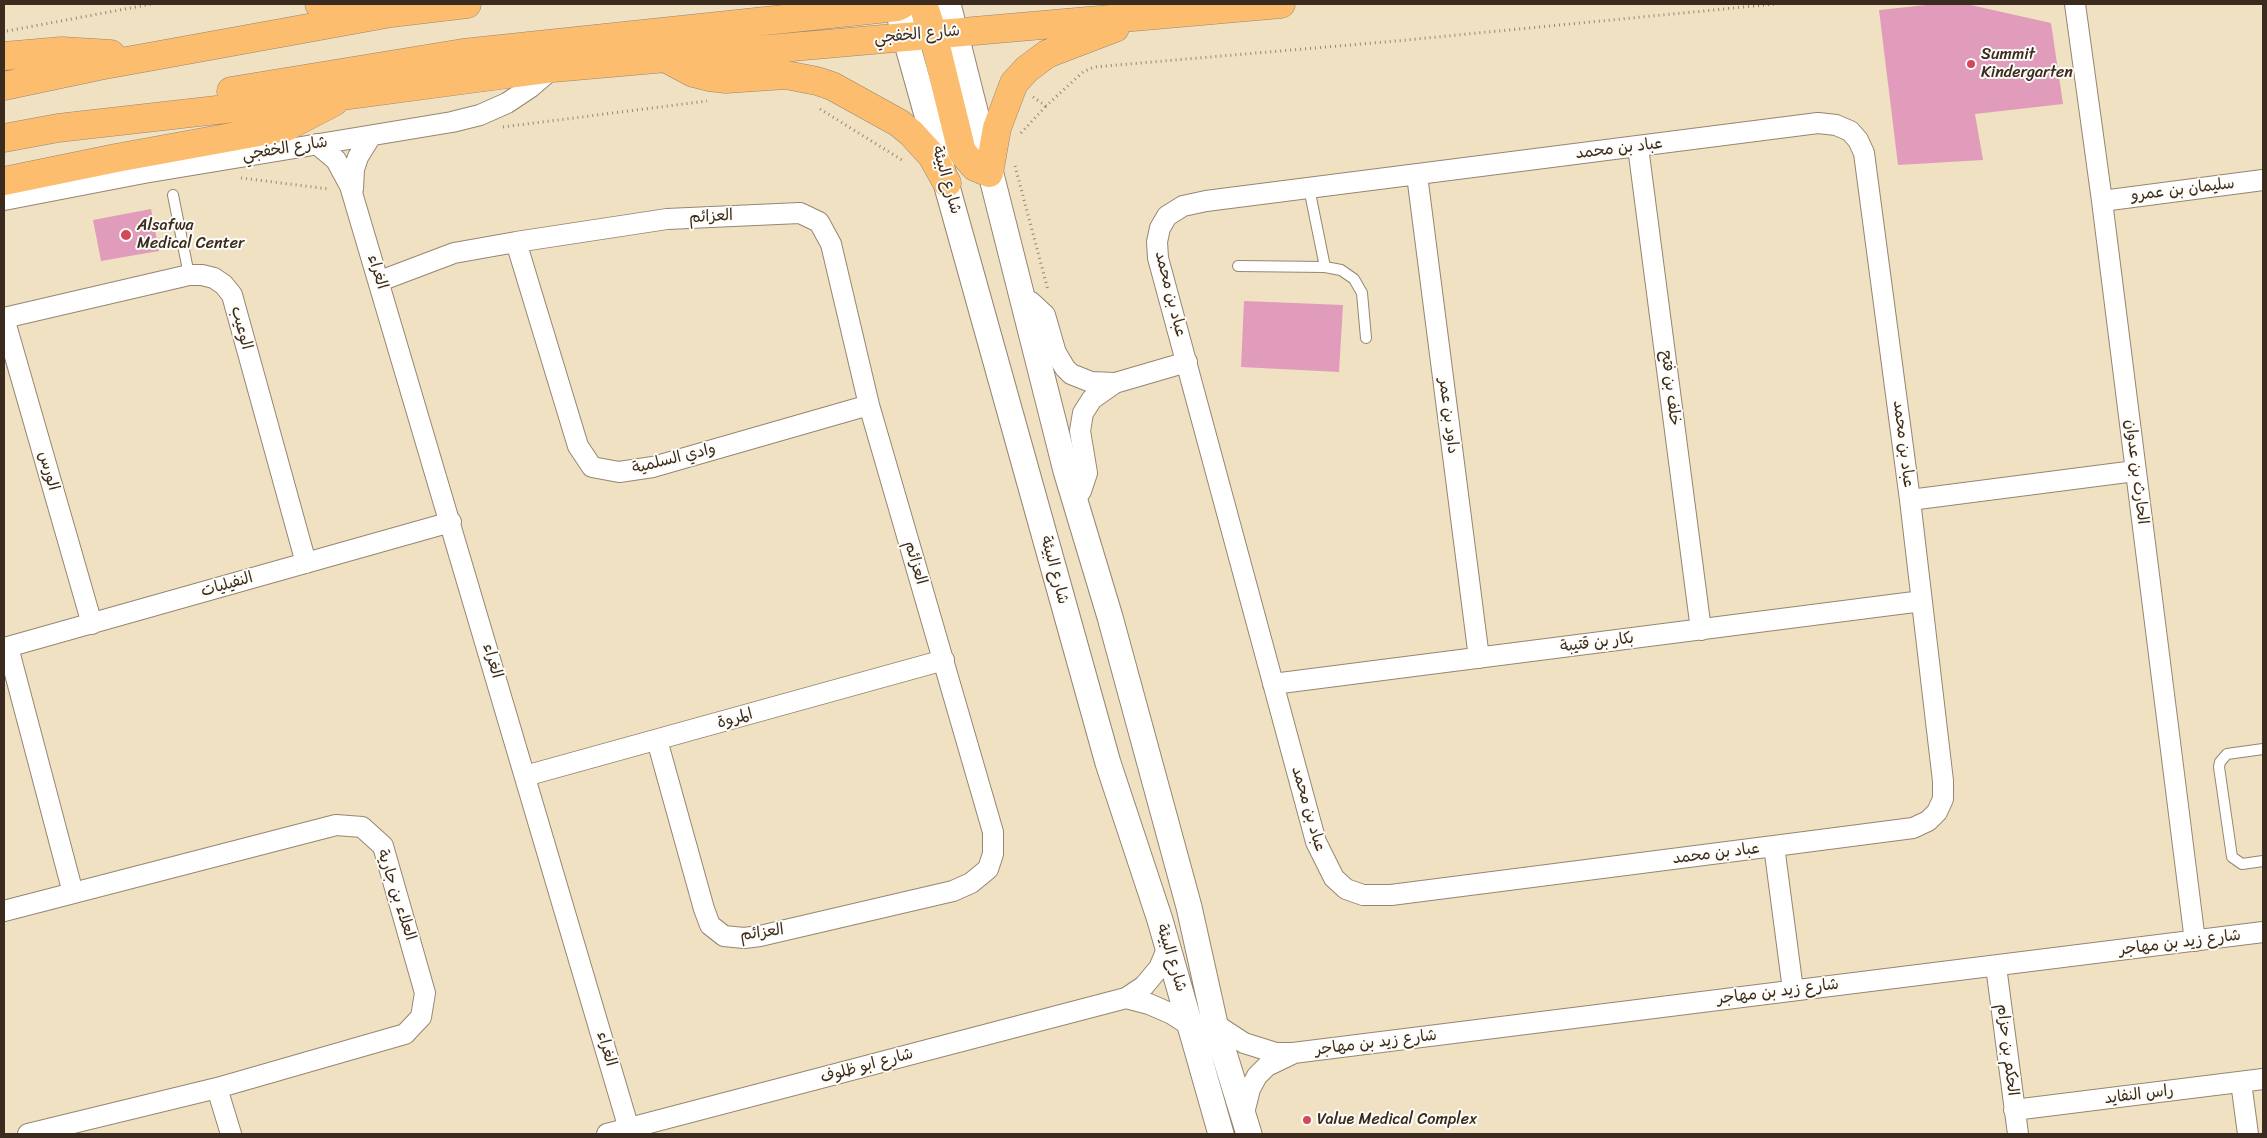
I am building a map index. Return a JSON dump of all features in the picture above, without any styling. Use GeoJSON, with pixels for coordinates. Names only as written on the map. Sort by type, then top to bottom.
{"type":"FeatureCollection","features":[{"type":"Feature","properties":{"kind":"highway"},"geometry":{"type":"LineString","coordinates":[[319,4],[391,13]]}},
{"type":"Feature","properties":{"kind":"highway"},"geometry":{"type":"LineString","coordinates":[[4,86],[152,56],[391,13],[467,4]]}},
{"type":"Feature","properties":{"kind":"highway","name":"شارع الخفجي"},"geometry":{"type":"LineString","coordinates":[[4,138],[58,128],[348,95],[553,68],[1281,4]]}},
{"type":"Feature","properties":{"kind":"highway"},"geometry":{"type":"LineString","coordinates":[[917,5],[944,33],[962,152],[975,167],[989,173],[997,128],[1014,83],[1027,69],[1047,54],[1144,16]]}},
{"type":"Feature","properties":{"kind":"highway"},"geometry":{"type":"LineString","coordinates":[[904,36],[917,5]]}},
{"type":"Feature","properties":{"kind":"highway"},"geometry":{"type":"LineString","coordinates":[[58,128],[144,105],[463,53],[917,5]]}},
{"type":"Feature","properties":{"kind":"highway"},"geometry":{"type":"LineString","coordinates":[[4,56],[62,51],[152,56]]}},
{"type":"Feature","properties":{"kind":"highway"},"geometry":{"type":"LineString","coordinates":[[663,57],[693,73],[710,77],[726,79],[786,75],[817,80],[832,86],[899,123],[911,133],[932,156],[947,183]]}},
{"type":"Feature","properties":{"kind":"highway"},"geometry":{"type":"LineString","coordinates":[[4,181],[116,158],[286,127],[348,95]]}},
{"type":"Feature","properties":{"kind":"street","name":"الحارث بن عدوان"},"geometry":{"type":"LineString","coordinates":[[2075,4],[2102,201],[2195,941]]}},
{"type":"Feature","properties":{"kind":"street","name":"شارع البيئة"},"geometry":{"type":"LineString","coordinates":[[904,36],[947,183],[1108,763],[1168,948],[1204,1026],[1246,1126]]}},
{"type":"Feature","properties":{"kind":"street","name":"شارع الخفجي"},"geometry":{"type":"LineString","coordinates":[[4,200],[144,173],[452,122],[480,115],[507,103],[531,87],[553,68]]}},
{"type":"Feature","properties":{"kind":"street","name":"عباد بن محمد"},"geometry":{"type":"LineString","coordinates":[[1818,123],[1836,125],[1850,131],[1858,140],[1864,153],[1910,500],[1943,782],[1943,799],[1937,812],[1928,821],[1913,828],[1391,896],[1363,895],[1346,889],[1334,878],[1320,851],[1273,684],[1158,258],[1157,242],[1160,228],[1167,216],[1183,206],[1206,201],[1638,147],[1818,123]]}},
{"type":"Feature","properties":{"kind":"street","name":"الغراء"},"geometry":{"type":"LineString","coordinates":[[353,194],[353,175],[358,157],[371,136]]}},
{"type":"Feature","properties":{"kind":"street","name":"الغراء"},"geometry":{"type":"LineString","coordinates":[[317,144],[327,151],[343,170],[353,194],[629,1128]]}},
{"type":"Feature","properties":{"kind":"street","name":"خلف بن فتح"},"geometry":{"type":"LineString","coordinates":[[1638,147],[1701,630]]}},
{"type":"Feature","properties":{"kind":"street","name":"شارع البيئة"},"geometry":{"type":"LineString","coordinates":[[989,173],[1074,499],[1110,617],[1189,907],[1204,1026],[1221,1134]]}},
{"type":"Feature","properties":{"kind":"street","name":"داود بن عمر"},"geometry":{"type":"LineString","coordinates":[[1417,175],[1479,658]]}},
{"type":"Feature","properties":{"kind":"street","name":"سليمان بن عمرو"},"geometry":{"type":"LineString","coordinates":[[2102,201],[2263,180]]}},
{"type":"Feature","properties":{"kind":"street","name":"العزائم"},"geometry":{"type":"LineString","coordinates":[[380,281],[454,254],[516,242],[667,219],[800,214],[819,222],[831,244],[869,404],[993,832],[993,854],[988,869],[971,883],[953,891],[760,936],[744,938],[724,936],[710,925],[704,910],[656,740]]}},
{"type":"Feature","properties":{"kind":"street","name":"وادي السلمية"},"geometry":{"type":"LineString","coordinates":[[516,242],[578,446],[592,467],[619,472],[653,467],[869,404]]}},
{"type":"Feature","properties":{"kind":"street","name":"الوعيب"},"geometry":{"type":"LineString","coordinates":[[4,318],[189,275],[202,275],[214,278],[224,285],[232,295],[306,563]]}},
{"type":"Feature","properties":{"kind":"street"},"geometry":{"type":"LineString","coordinates":[[1022,299],[1031,302],[1045,315],[1056,353],[1071,374],[1091,382],[1115,383]]}},
{"type":"Feature","properties":{"kind":"street","name":"الورس"},"geometry":{"type":"LineString","coordinates":[[4,318],[92,624]]}},
{"type":"Feature","properties":{"kind":"street"},"geometry":{"type":"LineString","coordinates":[[1074,499],[1081,491],[1087,473],[1087,463],[1080,431],[1083,413],[1092,399],[1115,383],[1187,362]]}},
{"type":"Feature","properties":{"kind":"street","name":"عباد بن محمد"},"geometry":{"type":"LineString","coordinates":[[1910,500],[2135,471]]}},
{"type":"Feature","properties":{"kind":"street","name":"النفيليات"},"geometry":{"type":"LineString","coordinates":[[6,648],[451,522]]}},
{"type":"Feature","properties":{"kind":"street","name":"بكار بن قتيبة"},"geometry":{"type":"LineString","coordinates":[[1273,684],[1922,601]]}},
{"type":"Feature","properties":{"kind":"street"},"geometry":{"type":"LineString","coordinates":[[6,648],[73,893]]}},
{"type":"Feature","properties":{"kind":"street","name":"المروة"},"geometry":{"type":"LineString","coordinates":[[525,776],[944,660]]}},
{"type":"Feature","properties":{"kind":"street","name":"العلاء بن جارية"},"geometry":{"type":"LineString","coordinates":[[4,911],[336,825],[362,827],[383,846],[425,993],[421,1017],[405,1034],[217,1088],[28,1134]]}},
{"type":"Feature","properties":{"kind":"street","name":"عباد بن محمد"},"geometry":{"type":"LineString","coordinates":[[1774,846],[1793,990]]}},
{"type":"Feature","properties":{"kind":"street","name":"شارع زيد بن مهاجر"},"geometry":{"type":"LineString","coordinates":[[1204,1026],[1252,1046],[1276,1052],[1293,1053],[2263,932]]}},
{"type":"Feature","properties":{"kind":"street","name":"شارع ابو ظلوف"},"geometry":{"type":"LineString","coordinates":[[607,1134],[1126,998],[1144,986],[1159,968],[1168,948]]}},
{"type":"Feature","properties":{"kind":"street","name":"الحكم بن حزام"},"geometry":{"type":"LineString","coordinates":[[1996,966],[2018,1134]]}},
{"type":"Feature","properties":{"kind":"street","name":"شارع ابو ظلوف"},"geometry":{"type":"LineString","coordinates":[[1126,998],[1149,1004],[1204,1026]]}},
{"type":"Feature","properties":{"kind":"street","name":"شارع زيد بن مهاجر"},"geometry":{"type":"LineString","coordinates":[[1246,1126],[1247,1096],[1257,1076],[1268,1066],[1293,1053]]}},
{"type":"Feature","properties":{"kind":"street","name":"راس النفايد"},"geometry":{"type":"LineString","coordinates":[[2014,1110],[2263,1079]]}},
{"type":"Feature","properties":{"kind":"street"},"geometry":{"type":"LineString","coordinates":[[2241,1082],[2248,1134]]}},
{"type":"Feature","properties":{"kind":"street"},"geometry":{"type":"LineString","coordinates":[[217,1088],[231,1134]]}},
{"type":"Feature","properties":{"kind":"lane"},"geometry":{"type":"LineString","coordinates":[[1310,188],[1325,267]]}},
{"type":"Feature","properties":{"kind":"lane"},"geometry":{"type":"LineString","coordinates":[[173,194],[189,275]]}},
{"type":"Feature","properties":{"kind":"lane"},"geometry":{"type":"LineString","coordinates":[[1238,266],[1325,267],[1341,270],[1354,279],[1358,286],[1363,300],[1366,338]]}},
{"type":"Feature","properties":{"kind":"lane"},"geometry":{"type":"LineString","coordinates":[[2263,749],[2227,754],[2223,757],[2219,767],[2232,856],[2242,864],[2263,861]]}},
{"type":"Feature","properties":{"kind":"path"},"geometry":{"type":"LineString","coordinates":[[4,31],[152,4]]}},
{"type":"Feature","properties":{"kind":"path"},"geometry":{"type":"LineString","coordinates":[[1017,137],[1078,76],[1094,68],[1775,4]]}},
{"type":"Feature","properties":{"kind":"path"},"geometry":{"type":"LineString","coordinates":[[1014,83],[1046,106]]}},
{"type":"Feature","properties":{"kind":"path"},"geometry":{"type":"LineString","coordinates":[[495,128],[710,101]]}},
{"type":"Feature","properties":{"kind":"path"},"geometry":{"type":"LineString","coordinates":[[813,104],[908,165]]}},
{"type":"Feature","properties":{"kind":"path"},"geometry":{"type":"LineString","coordinates":[[1013,157],[1050,299]]}},
{"type":"Feature","properties":{"kind":"path"},"geometry":{"type":"LineString","coordinates":[[237,178],[306,185],[353,194]]}},
{"type":"Feature","properties":{"kind":"building","name":"Summit Kindergarten"},"geometry":{"type":"Polygon","coordinates":[[[1936,4],[1966,4],[2051,23],[2063,104],[1975,114],[1983,160],[1898,165],[1879,10],[1936,4]]]}},
{"type":"Feature","properties":{"kind":"building","name":"Alsafwa Medical Center"},"geometry":{"type":"Polygon","coordinates":[[[151,209],[159,251],[101,261],[93,220],[151,209]]]}},
{"type":"Feature","properties":{"kind":"building"},"geometry":{"type":"Polygon","coordinates":[[[1244,301],[1343,305],[1339,372],[1241,367],[1244,301]]]}},
{"type":"Feature","properties":{"kind":"place","name":"Summit Kindergarten"},"geometry":{"type":"Point","coordinates":[1971,64]}},
{"type":"Feature","properties":{"kind":"place","name":"Alsafwa Medical Center"},"geometry":{"type":"Point","coordinates":[126,235]}},
{"type":"Feature","properties":{"kind":"place","name":"Value Medical Complex"},"geometry":{"type":"Point","coordinates":[1307,1120]}}]}
